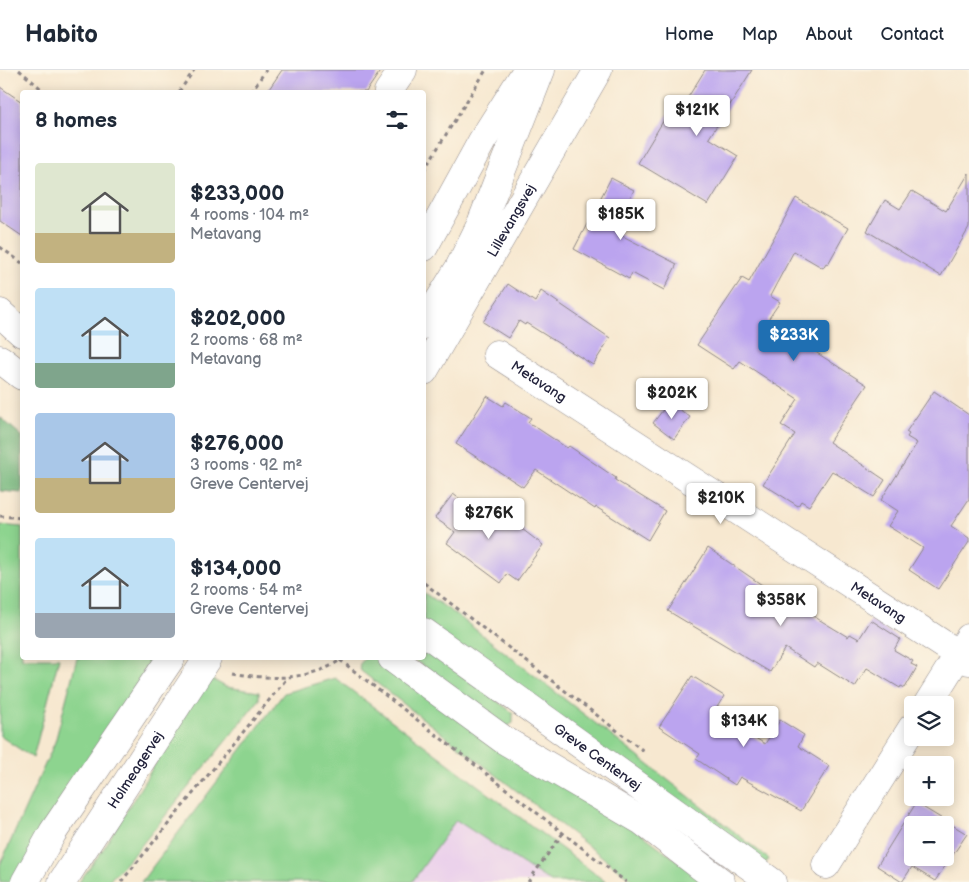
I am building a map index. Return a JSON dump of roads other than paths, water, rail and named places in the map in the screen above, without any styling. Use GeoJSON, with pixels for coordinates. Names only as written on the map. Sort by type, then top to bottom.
{"type":"FeatureCollection","features":[{"type":"Feature","properties":{"kind":"street"},"geometry":{"type":"LineString","coordinates":[[389,90],[403,70]]}},
{"type":"Feature","properties":{"kind":"street"},"geometry":{"type":"LineString","coordinates":[[426,243],[482,141],[527,70]]}},
{"type":"Feature","properties":{"kind":"street","name":"Lillevangsvej"},"geometry":{"type":"LineString","coordinates":[[426,322],[459,268],[480,226],[541,70]]}},
{"type":"Feature","properties":{"kind":"street","name":"Lillevangsvej"},"geometry":{"type":"LineString","coordinates":[[426,369],[598,70]]}},
{"type":"Feature","properties":{"kind":"street"},"geometry":{"type":"LineString","coordinates":[[0,313],[20,331]]}},
{"type":"Feature","properties":{"kind":"street","name":"Metavang"},"geometry":{"type":"LineString","coordinates":[[497,354],[966,651],[934,696]]}},
{"type":"Feature","properties":{"kind":"street"},"geometry":{"type":"LineString","coordinates":[[0,359],[20,374]]}},
{"type":"Feature","properties":{"kind":"street","name":"Greve Centervej"},"geometry":{"type":"LineString","coordinates":[[426,633],[772,882]]}},
{"type":"Feature","properties":{"kind":"street"},"geometry":{"type":"LineString","coordinates":[[25,882],[53,832],[170,660]]}},
{"type":"Feature","properties":{"kind":"street","name":"Greve Centervej"},"geometry":{"type":"LineString","coordinates":[[395,660],[504,740],[642,821],[721,882]]}},
{"type":"Feature","properties":{"kind":"street","name":"Holmeagervej"},"geometry":{"type":"LineString","coordinates":[[62,882],[206,661]]}},
{"type":"Feature","properties":{"kind":"street"},"geometry":{"type":"LineString","coordinates":[[826,865],[904,741]]}}]}
